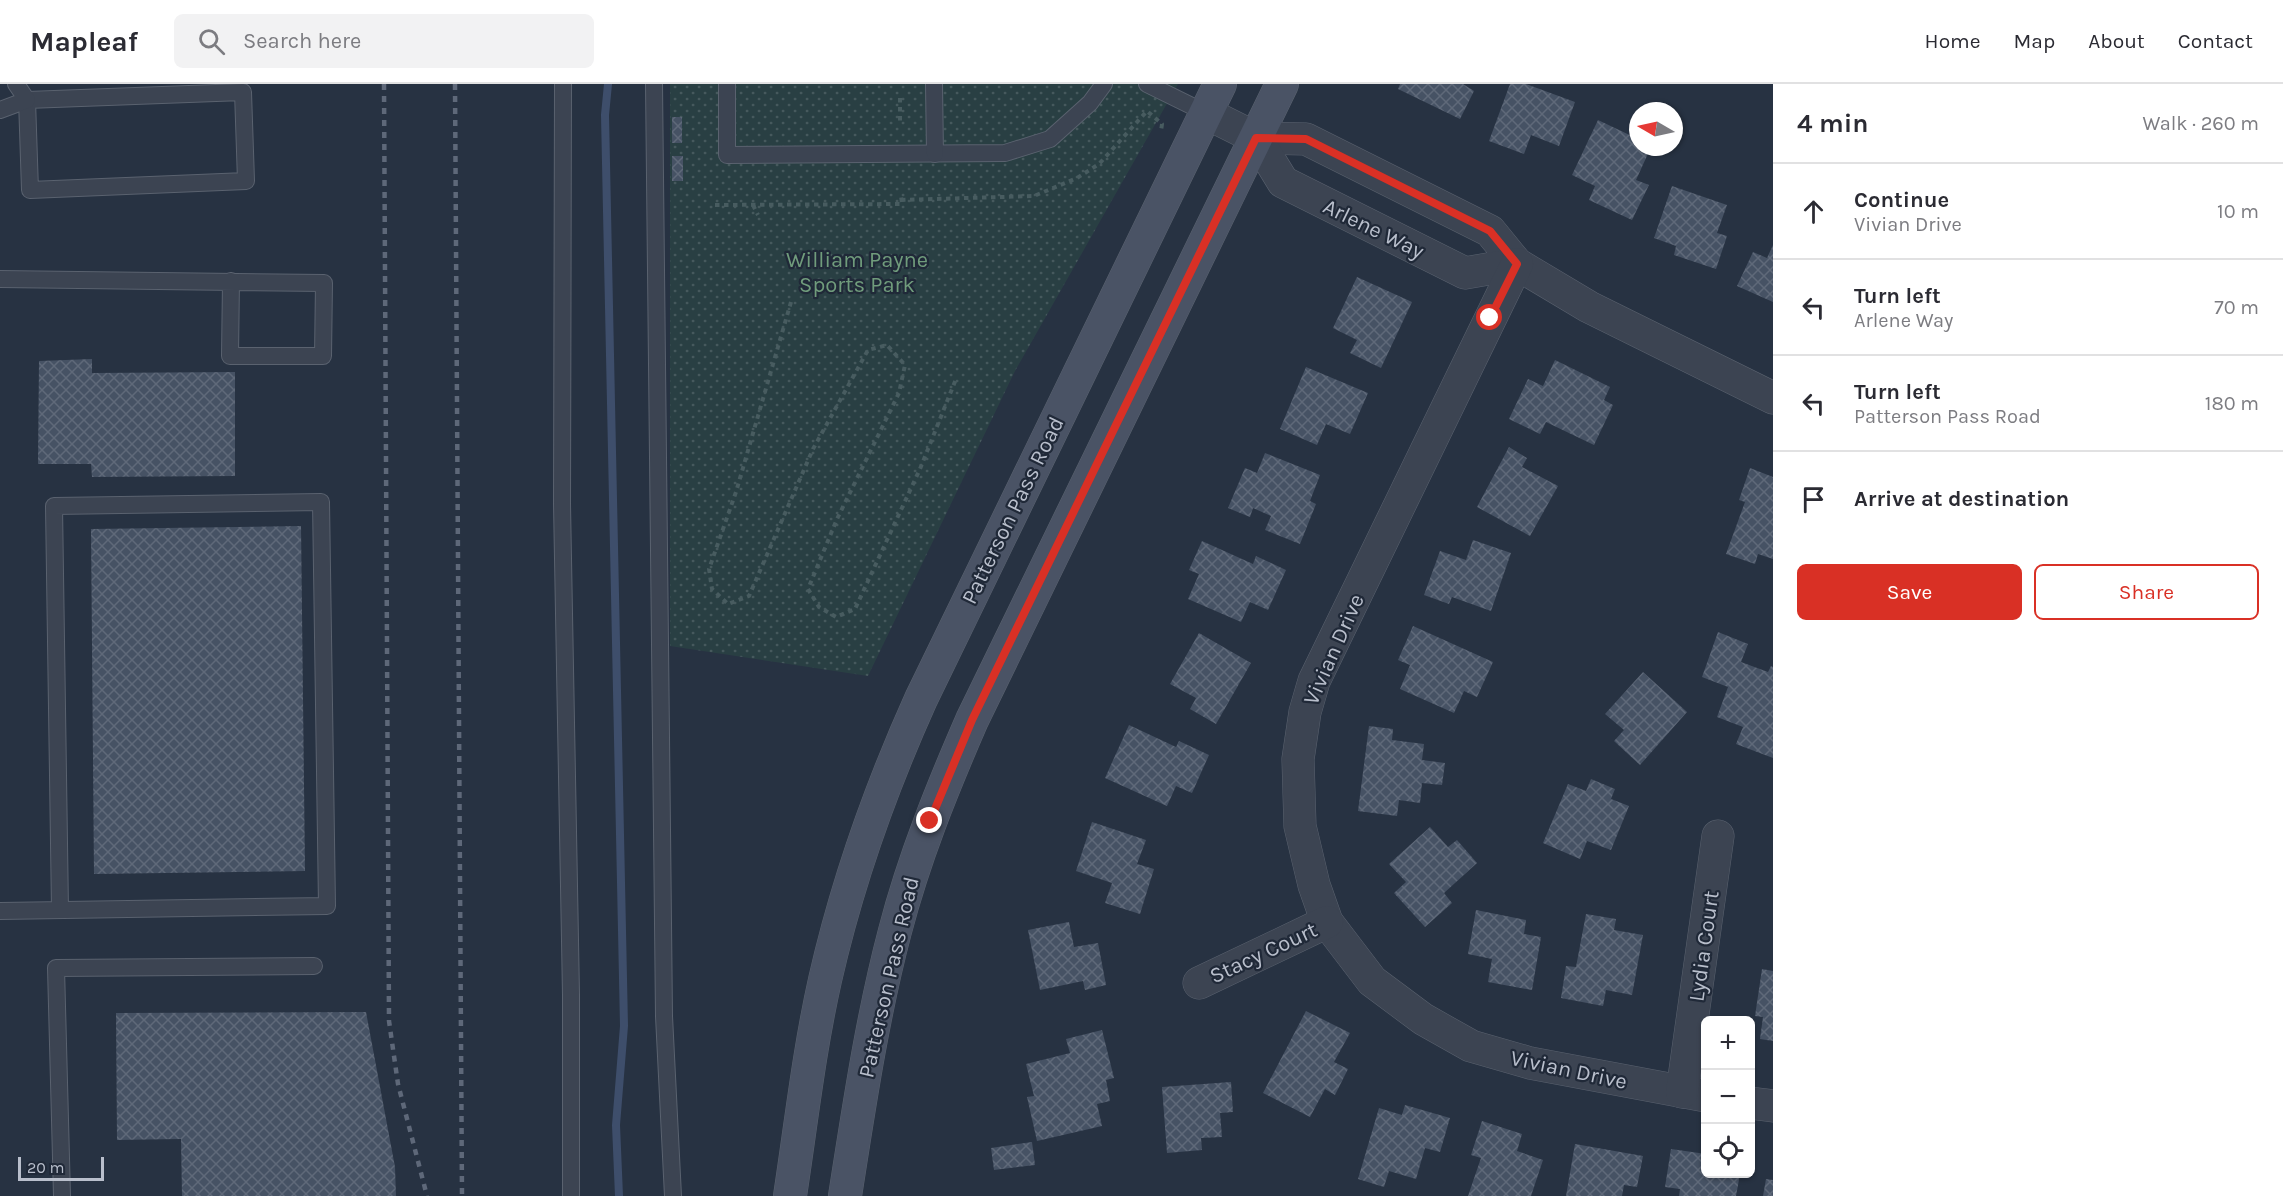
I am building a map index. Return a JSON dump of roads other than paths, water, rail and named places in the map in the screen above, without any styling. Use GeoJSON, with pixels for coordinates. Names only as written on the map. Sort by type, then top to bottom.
{"type":"FeatureCollection","features":[{"type":"Feature","properties":{"kind":"main road","name":"Patterson Pass Road"},"geometry":{"type":"LineString","coordinates":[[789,1196],[825,981],[843,908],[878,800],[925,689],[1220,84]]}},
{"type":"Feature","properties":{"kind":"main road","name":"Patterson Pass Road"},"geometry":{"type":"LineString","coordinates":[[845,1196],[881,990],[911,876],[930,821],[972,720],[1282,84]]}},
{"type":"Feature","properties":{"kind":"street"},"geometry":{"type":"LineString","coordinates":[[1206,113],[1256,138],[1306,139],[1490,231],[1517,264],[1588,307],[1773,398]]}},
{"type":"Feature","properties":{"kind":"street","name":"Arlene Way"},"geometry":{"type":"LineString","coordinates":[[1256,138],[1283,182],[1465,273],[1517,264]]}},
{"type":"Feature","properties":{"kind":"street","name":"Vivian Drive"},"geometry":{"type":"LineString","coordinates":[[1517,264],[1314,681],[1305,712],[1298,759],[1300,826],[1314,885],[1328,922],[1372,981],[1423,1019],[1471,1046],[1530,1063],[1694,1094]]}},
{"type":"Feature","properties":{"kind":"street","name":"Lydia Court"},"geometry":{"type":"LineString","coordinates":[[1694,1094],[1718,836]]}},
{"type":"Feature","properties":{"kind":"street","name":"Stacy Court"},"geometry":{"type":"LineString","coordinates":[[1199,983],[1328,922]]}},
{"type":"Feature","properties":{"kind":"street"},"geometry":{"type":"LineString","coordinates":[[1755,1104],[1773,1106]]}},
{"type":"Feature","properties":{"kind":"lane"},"geometry":{"type":"LineString","coordinates":[[16,84],[27,100],[30,190],[246,182],[243,92]]}},
{"type":"Feature","properties":{"kind":"lane"},"geometry":{"type":"LineString","coordinates":[[226,84],[243,92]]}},
{"type":"Feature","properties":{"kind":"lane"},"geometry":{"type":"LineString","coordinates":[[562,84],[562,504],[571,983],[571,1196]]}},
{"type":"Feature","properties":{"kind":"lane"},"geometry":{"type":"LineString","coordinates":[[654,84],[664,1016],[672,1196]]}},
{"type":"Feature","properties":{"kind":"lane"},"geometry":{"type":"LineString","coordinates":[[727,84],[728,155],[1005,153],[1050,139],[1090,103],[1104,84]]}},
{"type":"Feature","properties":{"kind":"lane"},"geometry":{"type":"LineString","coordinates":[[934,84],[935,154]]}},
{"type":"Feature","properties":{"kind":"lane"},"geometry":{"type":"LineString","coordinates":[[1151,87],[1206,113]]}},
{"type":"Feature","properties":{"kind":"lane"},"geometry":{"type":"LineString","coordinates":[[0,110],[27,100],[243,92]]}},
{"type":"Feature","properties":{"kind":"lane"},"geometry":{"type":"LineString","coordinates":[[0,279],[231,281],[324,283],[323,356],[230,356],[231,281]]}},
{"type":"Feature","properties":{"kind":"lane"},"geometry":{"type":"LineString","coordinates":[[0,911],[327,906],[321,502],[54,506],[60,910]]}},
{"type":"Feature","properties":{"kind":"lane"},"geometry":{"type":"LineString","coordinates":[[62,1196],[56,968],[314,966]]}},
{"type":"Feature","properties":{"kind":"waterway"},"geometry":{"type":"LineString","coordinates":[[608,84],[605,115],[624,1026],[616,1125],[619,1196]]}},
{"type":"Feature","properties":{"kind":"railway"},"geometry":{"type":"LineString","coordinates":[[384,84],[389,1021],[398,1084],[427,1196]]}},
{"type":"Feature","properties":{"kind":"railway"},"geometry":{"type":"LineString","coordinates":[[455,84],[462,1196]]}},
{"type":"Feature","properties":{"kind":"park label","name":"William Payne Sports Park"},"geometry":{"type":"Point","coordinates":[857,272]}}]}
